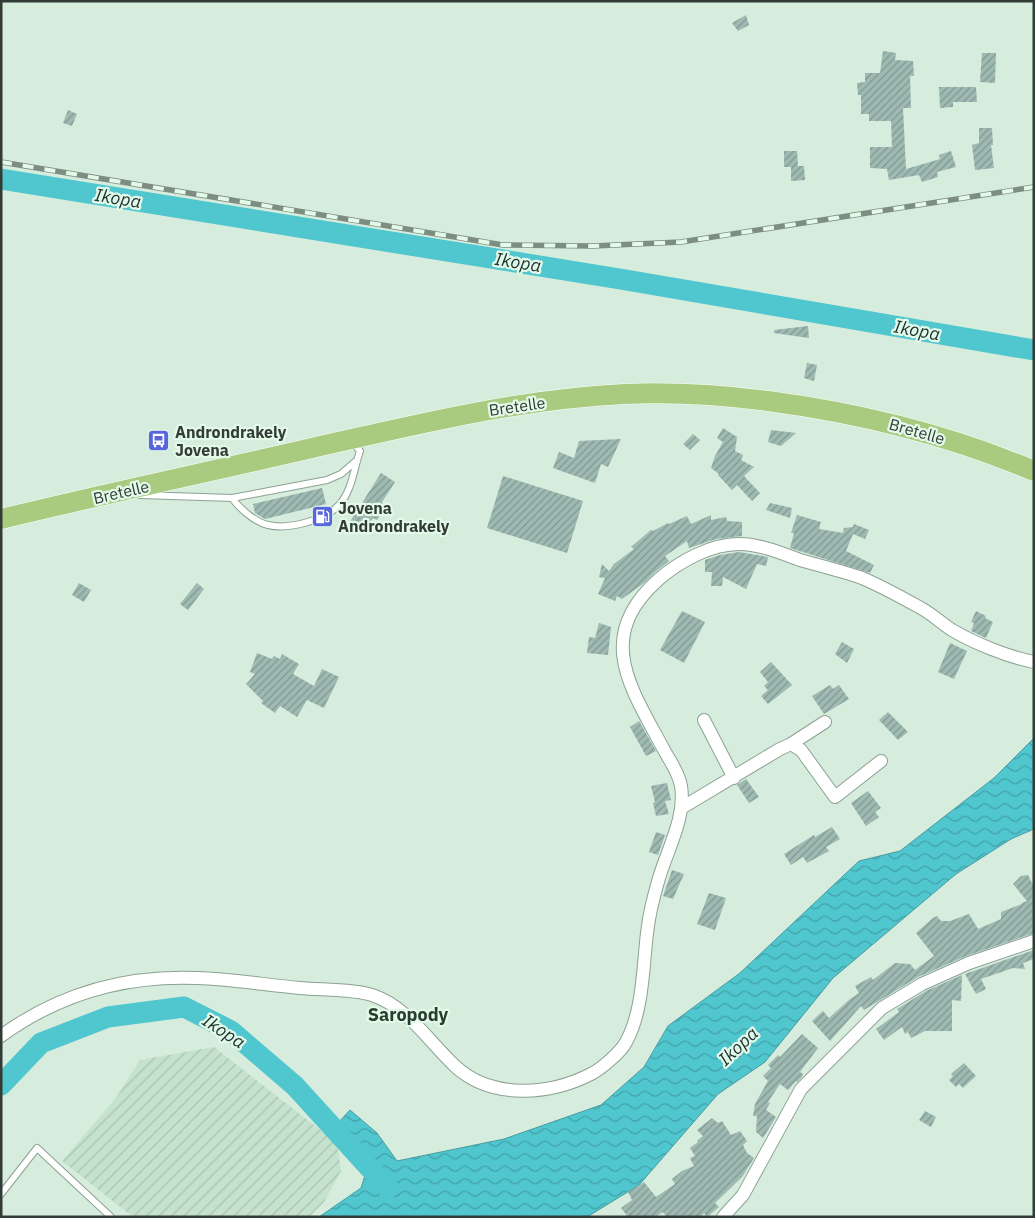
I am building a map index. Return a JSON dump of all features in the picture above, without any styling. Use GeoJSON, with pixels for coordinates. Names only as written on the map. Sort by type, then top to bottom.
{"type":"FeatureCollection","features":[{"type":"Feature","properties":{"kind":"main road","name":"Bretelle"},"geometry":{"type":"LineString","coordinates":[[1,519],[388,430],[509,406],[625,394],[702,395],[743,398],[812,408],[898,425],[1005,459],[1034,471]]}},
{"type":"Feature","properties":{"kind":"street"},"geometry":{"type":"LineString","coordinates":[[1,1036],[19,1023],[46,1008],[87,990],[116,983],[160,979],[193,978],[222,980],[368,993],[394,1005],[425,1033],[460,1070],[488,1086],[527,1092],[570,1084],[597,1072],[625,1045],[636,1016],[648,926],[659,880],[683,807],[681,781],[629,683],[622,651],[625,630],[632,612],[645,593],[661,577],[687,559],[716,547],[738,544],[759,546],[861,578],[923,609],[954,631],[993,649],[1034,662]]}},
{"type":"Feature","properties":{"kind":"street"},"geometry":{"type":"LineString","coordinates":[[704,720],[734,778]]}},
{"type":"Feature","properties":{"kind":"street"},"geometry":{"type":"LineString","coordinates":[[683,807],[825,722]]}},
{"type":"Feature","properties":{"kind":"street"},"geometry":{"type":"LineString","coordinates":[[790,744],[801,750],[835,797],[881,761]]}},
{"type":"Feature","properties":{"kind":"street"},"geometry":{"type":"LineString","coordinates":[[723,1217],[743,1196],[801,1090],[882,1008],[922,984],[969,963],[1034,941]]}},
{"type":"Feature","properties":{"kind":"lane"},"geometry":{"type":"LineString","coordinates":[[232,498],[238,507],[268,525],[290,525],[321,518],[329,514],[340,504],[346,495],[360,451],[350,439]]}},
{"type":"Feature","properties":{"kind":"lane"},"geometry":{"type":"LineString","coordinates":[[111,494],[232,498],[327,480],[341,474],[357,461]]}},
{"type":"Feature","properties":{"kind":"lane"},"geometry":{"type":"LineString","coordinates":[[1,1194],[37,1148],[111,1217]]}},
{"type":"Feature","properties":{"kind":"shaded area"},"geometry":{"type":"Polygon","coordinates":[[[214,1047],[337,1143],[341,1171],[324,1202],[309,1217],[133,1217],[62,1161],[116,1098],[140,1060],[214,1047]]]}},
{"type":"Feature","properties":{"kind":"water"},"geometry":{"type":"Polygon","coordinates":[[[1034,738],[1034,829],[1011,839],[956,874],[833,978],[765,1062],[718,1094],[639,1185],[587,1217],[319,1217],[361,1188],[371,1156],[338,1123],[350,1110],[377,1133],[397,1161],[504,1139],[601,1105],[644,1067],[668,1026],[740,973],[859,861],[900,851],[994,778],[1034,738]]]}},
{"type":"Feature","properties":{"kind":"building"},"geometry":{"type":"Polygon","coordinates":[[[746,15],[749,25],[738,31],[732,23],[746,15]]]}},
{"type":"Feature","properties":{"kind":"building"},"geometry":{"type":"Polygon","coordinates":[[[883,51],[896,53],[895,60],[913,61],[914,76],[910,76],[911,108],[903,108],[906,169],[940,159],[939,155],[951,151],[956,167],[937,172],[938,177],[922,182],[919,175],[889,180],[887,169],[870,168],[870,147],[892,147],[891,121],[869,121],[869,114],[861,114],[861,95],[858,95],[857,83],[865,82],[865,73],[880,73],[883,51]]]}},
{"type":"Feature","properties":{"kind":"building"},"geometry":{"type":"Polygon","coordinates":[[[982,53],[996,53],[995,83],[980,82],[982,53]]]}},
{"type":"Feature","properties":{"kind":"building"},"geometry":{"type":"Polygon","coordinates":[[[939,87],[976,87],[977,102],[953,102],[953,107],[940,108],[939,87]]]}},
{"type":"Feature","properties":{"kind":"building"},"geometry":{"type":"Polygon","coordinates":[[[68,110],[77,114],[72,126],[63,123],[68,110]]]}},
{"type":"Feature","properties":{"kind":"building"},"geometry":{"type":"Polygon","coordinates":[[[979,128],[992,128],[993,145],[991,145],[994,168],[975,170],[972,145],[979,143],[979,128]]]}},
{"type":"Feature","properties":{"kind":"building"},"geometry":{"type":"Polygon","coordinates":[[[784,151],[797,151],[798,166],[804,166],[805,180],[791,181],[791,167],[784,167],[784,151]]]}},
{"type":"Feature","properties":{"kind":"building"},"geometry":{"type":"Polygon","coordinates":[[[808,326],[809,338],[774,333],[774,330],[808,326]]]}},
{"type":"Feature","properties":{"kind":"building"},"geometry":{"type":"Polygon","coordinates":[[[807,363],[817,365],[814,381],[804,378],[807,363]]]}},
{"type":"Feature","properties":{"kind":"building"},"geometry":{"type":"Polygon","coordinates":[[[723,428],[737,437],[735,451],[743,455],[741,460],[754,467],[744,476],[760,493],[752,501],[737,485],[732,490],[719,474],[711,468],[723,442],[717,438],[723,428]]]}},
{"type":"Feature","properties":{"kind":"building"},"geometry":{"type":"Polygon","coordinates":[[[771,430],[796,433],[781,446],[768,442],[771,430]]]}},
{"type":"Feature","properties":{"kind":"building"},"geometry":{"type":"Polygon","coordinates":[[[693,434],[700,440],[690,450],[683,444],[693,434]]]}},
{"type":"Feature","properties":{"kind":"building"},"geometry":{"type":"Polygon","coordinates":[[[621,439],[608,467],[601,464],[595,483],[553,468],[559,452],[574,458],[579,441],[621,439]]]}},
{"type":"Feature","properties":{"kind":"building"},"geometry":{"type":"Polygon","coordinates":[[[381,473],[395,482],[382,502],[384,509],[377,520],[373,518],[364,532],[350,522],[381,473]]]}},
{"type":"Feature","properties":{"kind":"building"},"geometry":{"type":"Polygon","coordinates":[[[503,476],[583,501],[567,553],[487,528],[503,476]]]}},
{"type":"Feature","properties":{"kind":"building"},"geometry":{"type":"Polygon","coordinates":[[[322,488],[326,504],[265,519],[255,513],[253,504],[322,488]]]}},
{"type":"Feature","properties":{"kind":"building"},"geometry":{"type":"Polygon","coordinates":[[[770,503],[792,508],[790,518],[766,510],[770,503]]]}},
{"type":"Feature","properties":{"kind":"building"},"geometry":{"type":"Polygon","coordinates":[[[711,515],[711,520],[726,517],[727,521],[742,522],[742,536],[716,539],[689,548],[687,541],[665,556],[669,561],[622,599],[617,596],[615,601],[598,594],[605,578],[599,577],[602,564],[609,571],[614,564],[634,549],[631,547],[651,530],[653,531],[687,516],[691,524],[711,515]]]}},
{"type":"Feature","properties":{"kind":"building"},"geometry":{"type":"Polygon","coordinates":[[[797,515],[821,522],[819,529],[843,533],[844,528],[853,527],[854,524],[869,530],[865,539],[853,534],[846,551],[874,565],[870,573],[790,548],[794,533],[791,533],[797,515]]]}},
{"type":"Feature","properties":{"kind":"building"},"geometry":{"type":"Polygon","coordinates":[[[739,552],[768,557],[766,566],[757,564],[746,589],[723,577],[722,586],[711,586],[712,572],[705,572],[705,560],[739,552]]]}},
{"type":"Feature","properties":{"kind":"building"},"geometry":{"type":"Polygon","coordinates":[[[79,583],[91,590],[84,602],[72,595],[79,583]]]}},
{"type":"Feature","properties":{"kind":"building"},"geometry":{"type":"Polygon","coordinates":[[[197,583],[204,589],[188,610],[180,604],[197,583]]]}},
{"type":"Feature","properties":{"kind":"building"},"geometry":{"type":"Polygon","coordinates":[[[682,611],[705,622],[684,663],[660,650],[682,611]]]}},
{"type":"Feature","properties":{"kind":"building"},"geometry":{"type":"Polygon","coordinates":[[[976,611],[993,622],[986,638],[971,631],[974,623],[971,622],[976,611]]]}},
{"type":"Feature","properties":{"kind":"building"},"geometry":{"type":"Polygon","coordinates":[[[599,623],[611,627],[608,655],[587,653],[589,637],[595,638],[599,623]]]}},
{"type":"Feature","properties":{"kind":"building"},"geometry":{"type":"Polygon","coordinates":[[[842,642],[854,649],[847,663],[835,654],[842,642]]]}},
{"type":"Feature","properties":{"kind":"building"},"geometry":{"type":"Polygon","coordinates":[[[950,643],[967,651],[954,679],[938,672],[950,643]]]}},
{"type":"Feature","properties":{"kind":"building"},"geometry":{"type":"Polygon","coordinates":[[[257,653],[272,659],[274,656],[280,659],[282,654],[299,664],[293,674],[314,686],[322,669],[339,677],[324,708],[307,700],[297,717],[280,706],[275,713],[261,703],[263,701],[246,684],[255,674],[250,672],[257,653]]]}},
{"type":"Feature","properties":{"kind":"building"},"geometry":{"type":"Polygon","coordinates":[[[771,662],[792,685],[768,704],[761,696],[768,690],[764,686],[768,682],[760,672],[771,662]]]}},
{"type":"Feature","properties":{"kind":"building"},"geometry":{"type":"Polygon","coordinates":[[[830,685],[833,689],[839,685],[849,699],[824,714],[812,696],[830,685]]]}},
{"type":"Feature","properties":{"kind":"building"},"geometry":{"type":"Polygon","coordinates":[[[888,712],[908,732],[898,740],[879,720],[888,712]]]}},
{"type":"Feature","properties":{"kind":"building"},"geometry":{"type":"Polygon","coordinates":[[[639,721],[656,751],[646,756],[630,727],[639,721]]]}},
{"type":"Feature","properties":{"kind":"building"},"geometry":{"type":"Polygon","coordinates":[[[746,779],[759,797],[749,803],[737,785],[746,779]]]}},
{"type":"Feature","properties":{"kind":"building"},"geometry":{"type":"Polygon","coordinates":[[[667,783],[671,800],[665,801],[669,814],[656,816],[651,786],[667,783]]]}},
{"type":"Feature","properties":{"kind":"building"},"geometry":{"type":"Polygon","coordinates":[[[868,791],[881,808],[875,812],[879,817],[866,826],[851,803],[868,791]]]}},
{"type":"Feature","properties":{"kind":"building"},"geometry":{"type":"Polygon","coordinates":[[[832,827],[840,839],[826,847],[829,851],[807,863],[803,857],[791,865],[784,854],[814,835],[815,837],[832,827]]]}},
{"type":"Feature","properties":{"kind":"building"},"geometry":{"type":"Polygon","coordinates":[[[656,832],[665,835],[658,855],[649,852],[656,832]]]}},
{"type":"Feature","properties":{"kind":"building"},"geometry":{"type":"Polygon","coordinates":[[[672,870],[684,874],[673,899],[663,896],[672,870]]]}},
{"type":"Feature","properties":{"kind":"building"},"geometry":{"type":"Polygon","coordinates":[[[1028,875],[1034,887],[1034,933],[966,956],[918,977],[864,1010],[861,1006],[830,1041],[812,1021],[823,1011],[829,1018],[859,993],[855,986],[871,977],[873,980],[895,963],[910,964],[915,970],[934,956],[916,933],[933,918],[937,916],[941,921],[950,921],[969,914],[978,929],[1001,919],[1001,912],[1027,901],[1013,884],[1021,876],[1028,875]]]}},
{"type":"Feature","properties":{"kind":"building"},"geometry":{"type":"Polygon","coordinates":[[[709,893],[726,898],[715,930],[697,924],[709,893]]]}},
{"type":"Feature","properties":{"kind":"building"},"geometry":{"type":"Polygon","coordinates":[[[1034,950],[1034,959],[1023,963],[1025,969],[1013,968],[981,979],[986,989],[976,994],[965,974],[1034,950]]]}},
{"type":"Feature","properties":{"kind":"building"},"geometry":{"type":"Polygon","coordinates":[[[962,975],[961,1001],[952,1000],[952,1031],[925,1031],[911,1038],[908,1032],[905,1034],[902,1027],[884,1040],[876,1029],[899,1012],[897,1009],[926,991],[962,975]]]}},
{"type":"Feature","properties":{"kind":"building"},"geometry":{"type":"Polygon","coordinates":[[[802,1034],[818,1048],[800,1072],[803,1074],[802,1077],[788,1090],[780,1084],[768,1102],[770,1103],[766,1110],[776,1117],[763,1138],[756,1132],[757,1116],[753,1116],[755,1104],[768,1081],[763,1076],[771,1068],[768,1065],[778,1055],[780,1057],[802,1034]]]}},
{"type":"Feature","properties":{"kind":"building"},"geometry":{"type":"Polygon","coordinates":[[[964,1063],[976,1076],[963,1088],[959,1084],[956,1087],[949,1080],[953,1076],[951,1074],[964,1063]]]}},
{"type":"Feature","properties":{"kind":"building"},"geometry":{"type":"Polygon","coordinates":[[[925,1111],[936,1117],[931,1127],[919,1120],[925,1111]]]}},
{"type":"Feature","properties":{"kind":"building"},"geometry":{"type":"Polygon","coordinates":[[[712,1118],[718,1123],[722,1121],[731,1135],[740,1131],[747,1141],[743,1145],[747,1153],[754,1158],[742,1177],[715,1203],[719,1207],[707,1217],[704,1213],[700,1217],[667,1217],[663,1212],[655,1217],[628,1217],[621,1208],[632,1200],[628,1192],[644,1182],[656,1197],[675,1184],[672,1179],[682,1171],[694,1166],[690,1158],[695,1156],[690,1148],[703,1136],[697,1130],[712,1118]]]}},
{"type":"Feature","properties":{"kind":"waterway","name":"Ikopa"},"geometry":{"type":"LineString","coordinates":[[1,179],[620,279],[1034,350]]}},
{"type":"Feature","properties":{"kind":"waterway","name":"Ikopa"},"geometry":{"type":"LineString","coordinates":[[1,1085],[41,1043],[108,1017],[184,1007],[231,1031],[295,1086],[388,1188]]}},
{"type":"Feature","properties":{"kind":"railway"},"geometry":{"type":"LineString","coordinates":[[1,162],[503,245],[593,246],[681,242],[1034,187]]}},
{"type":"Feature","properties":{"kind":"place","name":"Androndrakely Jovena"},"geometry":{"type":"Point","coordinates":[159,441]}},
{"type":"Feature","properties":{"kind":"place","name":"Jovena Androndrakely"},"geometry":{"type":"Point","coordinates":[322,517]}},
{"type":"Feature","properties":{"kind":"district","name":"Saropody"},"geometry":{"type":"Point","coordinates":[408,1014]}}]}
